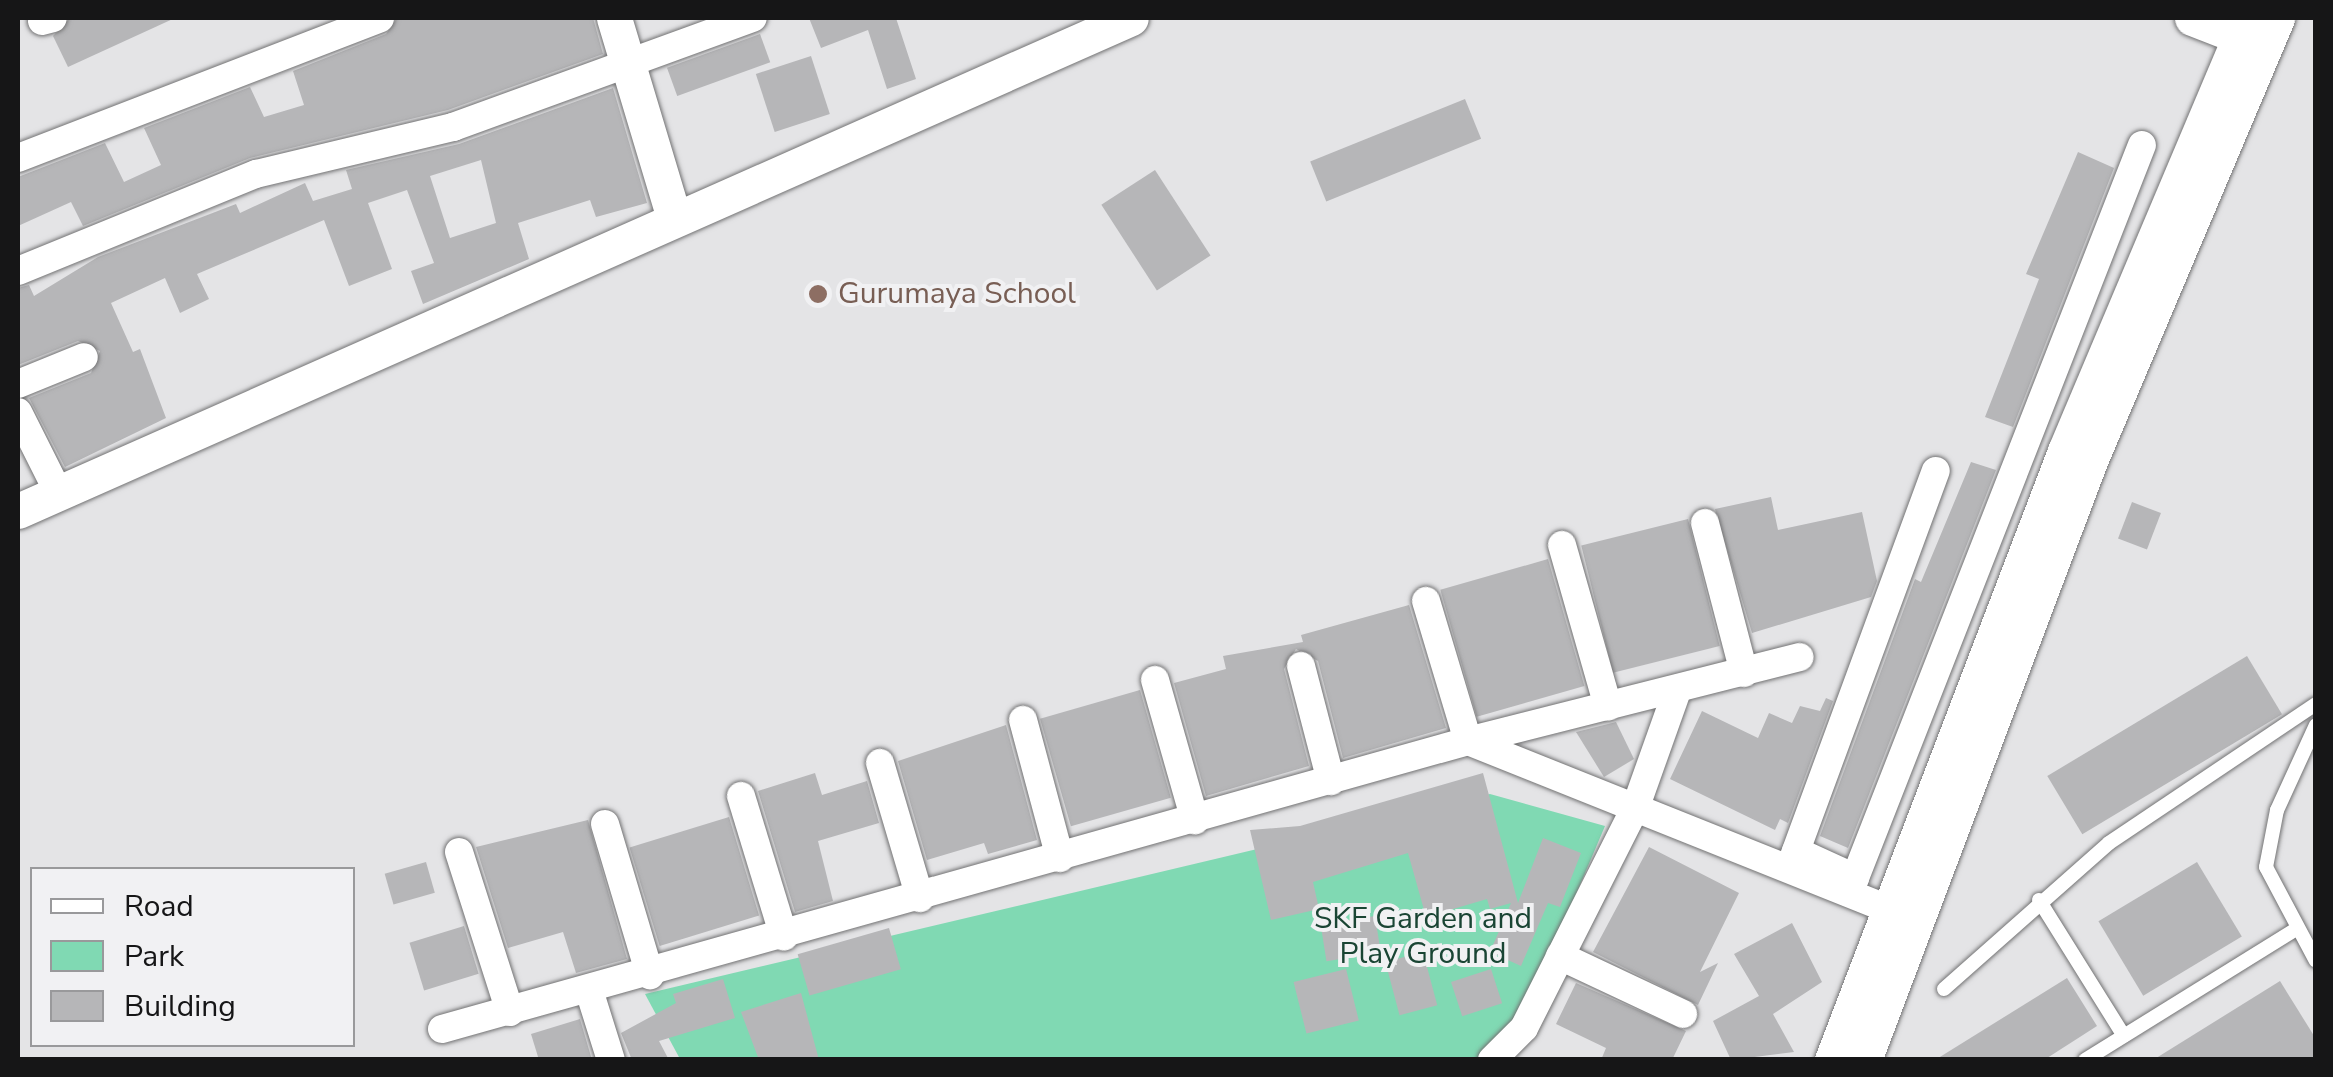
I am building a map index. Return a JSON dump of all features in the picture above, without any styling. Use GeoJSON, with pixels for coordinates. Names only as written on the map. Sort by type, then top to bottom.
{"type":"FeatureCollection","features":[{"type":"Feature","properties":{"kind":"street"},"geometry":{"type":"LineString","coordinates":[[18,158],[380,18]]}},
{"type":"Feature","properties":{"kind":"street"},"geometry":{"type":"LineString","coordinates":[[614,18],[674,218]]}},
{"type":"Feature","properties":{"kind":"street"},"geometry":{"type":"LineString","coordinates":[[18,270],[256,174],[453,126],[629,66],[753,18]]}},
{"type":"Feature","properties":{"kind":"street"},"geometry":{"type":"LineString","coordinates":[[18,510],[1131,18]]}},
{"type":"Feature","properties":{"kind":"street"},"geometry":{"type":"LineString","coordinates":[[1832,1060],[1900,912],[2257,29],[2192,18]]}},
{"type":"Feature","properties":{"kind":"street"},"geometry":{"type":"LineString","coordinates":[[1468,741],[1636,806],[1855,878],[2142,145]]}},
{"type":"Feature","properties":{"kind":"street"},"geometry":{"type":"LineString","coordinates":[[18,384],[84,357]]}},
{"type":"Feature","properties":{"kind":"street"},"geometry":{"type":"LineString","coordinates":[[18,412],[58,492]]}},
{"type":"Feature","properties":{"kind":"street"},"geometry":{"type":"LineString","coordinates":[[1801,862],[1936,471]]}},
{"type":"Feature","properties":{"kind":"street"},"geometry":{"type":"LineString","coordinates":[[1705,523],[1744,673]]}},
{"type":"Feature","properties":{"kind":"street"},"geometry":{"type":"LineString","coordinates":[[1562,545],[1608,707]]}},
{"type":"Feature","properties":{"kind":"street"},"geometry":{"type":"LineString","coordinates":[[1426,601],[1468,741]]}},
{"type":"Feature","properties":{"kind":"street"},"geometry":{"type":"LineString","coordinates":[[442,1030],[1468,741],[1800,657]]}},
{"type":"Feature","properties":{"kind":"street"},"geometry":{"type":"LineString","coordinates":[[1301,666],[1332,781]]}},
{"type":"Feature","properties":{"kind":"street"},"geometry":{"type":"LineString","coordinates":[[1155,680],[1195,820]]}},
{"type":"Feature","properties":{"kind":"street"},"geometry":{"type":"LineString","coordinates":[[1492,1060],[1524,1028],[1636,806],[1677,691]]}},
{"type":"Feature","properties":{"kind":"street"},"geometry":{"type":"LineString","coordinates":[[1023,720],[1060,858]]}},
{"type":"Feature","properties":{"kind":"street"},"geometry":{"type":"LineString","coordinates":[[880,763],[920,898]]}},
{"type":"Feature","properties":{"kind":"street"},"geometry":{"type":"LineString","coordinates":[[740,796],[784,936]]}},
{"type":"Feature","properties":{"kind":"street"},"geometry":{"type":"LineString","coordinates":[[606,824],[650,974]]}},
{"type":"Feature","properties":{"kind":"street"},"geometry":{"type":"LineString","coordinates":[[460,852],[510,1012]]}},
{"type":"Feature","properties":{"kind":"street"},"geometry":{"type":"LineString","coordinates":[[1801,862],[1900,912]]}},
{"type":"Feature","properties":{"kind":"street"},"geometry":{"type":"LineString","coordinates":[[1864,1060],[1900,912]]}},
{"type":"Feature","properties":{"kind":"street"},"geometry":{"type":"LineString","coordinates":[[1560,956],[1683,1014]]}},
{"type":"Feature","properties":{"kind":"street"},"geometry":{"type":"LineString","coordinates":[[589,990],[611,1060]]}},
{"type":"Feature","properties":{"kind":"lane"},"geometry":{"type":"LineString","coordinates":[[1944,989],[2108,842],[2316,704]]}},
{"type":"Feature","properties":{"kind":"lane"},"geometry":{"type":"LineString","coordinates":[[2316,725],[2266,840],[2266,867],[2296,930],[2316,961]]}},
{"type":"Feature","properties":{"kind":"lane"},"geometry":{"type":"LineString","coordinates":[[2039,900],[2124,1036]]}},
{"type":"Feature","properties":{"kind":"lane"},"geometry":{"type":"LineString","coordinates":[[2086,1060],[2296,930]]}},
{"type":"Feature","properties":{"kind":"green space","name":"SKF Garden and Play Ground"},"geometry":{"type":"Polygon","coordinates":[[[1490,794],[1605,826],[1506,1059],[680,1059],[645,994],[1490,794]]]}},
{"type":"Feature","properties":{"kind":"building"},"geometry":{"type":"Polygon","coordinates":[[[70,18],[175,18],[68,67],[53,36],[70,18]]]}},
{"type":"Feature","properties":{"kind":"building"},"geometry":{"type":"Polygon","coordinates":[[[397,18],[593,18],[603,54],[448,110],[250,158],[83,226],[71,202],[18,226],[18,177],[105,143],[124,182],[161,165],[144,128],[250,87],[264,117],[304,105],[293,71],[386,34],[397,18]]]}},
{"type":"Feature","properties":{"kind":"building"},"geometry":{"type":"Polygon","coordinates":[[[809,18],[896,18],[916,79],[887,89],[868,30],[821,48],[809,18]]]}},
{"type":"Feature","properties":{"kind":"building"},"geometry":{"type":"Polygon","coordinates":[[[760,34],[770,62],[677,96],[667,68],[760,34]]]}},
{"type":"Feature","properties":{"kind":"building"},"geometry":{"type":"Polygon","coordinates":[[[811,56],[830,114],[775,132],[756,74],[811,56]]]}},
{"type":"Feature","properties":{"kind":"building"},"geometry":{"type":"Polygon","coordinates":[[[613,88],[647,203],[596,217],[590,200],[518,223],[529,259],[423,304],[411,271],[434,263],[407,190],[368,203],[392,269],[349,286],[324,220],[197,274],[209,299],[180,313],[165,278],[111,303],[133,352],[140,349],[166,418],[65,467],[29,398],[91,373],[100,351],[78,341],[18,365],[18,288],[29,285],[34,296],[98,257],[236,204],[240,213],[305,183],[313,201],[352,189],[346,170],[459,144],[613,88]],[[481,160],[430,176],[450,238],[496,223],[481,160]]]}},
{"type":"Feature","properties":{"kind":"building"},"geometry":{"type":"Polygon","coordinates":[[[1465,99],[1481,139],[1326,201],[1310,162],[1465,99]]]}},
{"type":"Feature","properties":{"kind":"building"},"geometry":{"type":"Polygon","coordinates":[[[2078,152],[2114,168],[2013,427],[1985,417],[2039,279],[2026,274],[2078,152]]]}},
{"type":"Feature","properties":{"kind":"building"},"geometry":{"type":"Polygon","coordinates":[[[1155,170],[1211,256],[1157,290],[1101,205],[1155,170]]]}},
{"type":"Feature","properties":{"kind":"building"},"geometry":{"type":"Polygon","coordinates":[[[1971,462],[1996,470],[1848,848],[1820,836],[1915,579],[1921,582],[1971,462]]]}},
{"type":"Feature","properties":{"kind":"building"},"geometry":{"type":"Polygon","coordinates":[[[1771,497],[1778,530],[1862,512],[1877,581],[1871,597],[1752,633],[1715,509],[1771,497]]]}},
{"type":"Feature","properties":{"kind":"building"},"geometry":{"type":"Polygon","coordinates":[[[2132,502],[2161,513],[2147,550],[2118,538],[2132,502]]]}},
{"type":"Feature","properties":{"kind":"building"},"geometry":{"type":"Polygon","coordinates":[[[1688,519],[1720,646],[1613,673],[1581,546],[1688,519]]]}},
{"type":"Feature","properties":{"kind":"building"},"geometry":{"type":"Polygon","coordinates":[[[1548,559],[1584,686],[1477,717],[1440,590],[1548,559]]]}},
{"type":"Feature","properties":{"kind":"building"},"geometry":{"type":"Polygon","coordinates":[[[1409,605],[1446,728],[1343,758],[1318,661],[1296,649],[1284,669],[1309,766],[1206,796],[1174,683],[1226,669],[1223,656],[1303,642],[1301,635],[1409,605]]]}},
{"type":"Feature","properties":{"kind":"building"},"geometry":{"type":"Polygon","coordinates":[[[2247,656],[2282,714],[2082,834],[2047,776],[2247,656]]]}},
{"type":"Feature","properties":{"kind":"building"},"geometry":{"type":"Polygon","coordinates":[[[1140,690],[1171,798],[1071,826],[1040,719],[1140,690]]]}},
{"type":"Feature","properties":{"kind":"building"},"geometry":{"type":"Polygon","coordinates":[[[1826,698],[1833,701],[1788,823],[1780,819],[1775,830],[1670,779],[1702,711],[1758,738],[1769,713],[1792,723],[1800,706],[1820,711],[1826,698]]]}},
{"type":"Feature","properties":{"kind":"building"},"geometry":{"type":"Polygon","coordinates":[[[1616,722],[1634,759],[1604,777],[1576,732],[1616,722]]]}},
{"type":"Feature","properties":{"kind":"building"},"geometry":{"type":"Polygon","coordinates":[[[1006,725],[1037,840],[988,854],[984,843],[927,860],[898,761],[1006,725]]]}},
{"type":"Feature","properties":{"kind":"building"},"geometry":{"type":"Polygon","coordinates":[[[815,773],[822,795],[867,781],[879,823],[818,841],[833,901],[795,912],[758,791],[815,773]]]}},
{"type":"Feature","properties":{"kind":"building"},"geometry":{"type":"Polygon","coordinates":[[[1483,773],[1518,903],[1543,838],[1581,853],[1560,907],[1548,903],[1521,966],[1490,952],[1511,903],[1490,909],[1487,899],[1426,917],[1408,853],[1313,882],[1319,909],[1271,920],[1250,830],[1300,826],[1483,773]]]}},
{"type":"Feature","properties":{"kind":"building"},"geometry":{"type":"Polygon","coordinates":[[[729,817],[759,915],[660,946],[630,847],[729,817]]]}},
{"type":"Feature","properties":{"kind":"building"},"geometry":{"type":"Polygon","coordinates":[[[588,820],[627,959],[576,973],[563,932],[508,948],[476,847],[588,820]]]}},
{"type":"Feature","properties":{"kind":"building"},"geometry":{"type":"Polygon","coordinates":[[[1649,847],[1739,893],[1700,972],[1718,963],[1698,1005],[1593,952],[1649,847]]]}},
{"type":"Feature","properties":{"kind":"building"},"geometry":{"type":"Polygon","coordinates":[[[426,862],[435,893],[393,905],[385,874],[426,862]]]}},
{"type":"Feature","properties":{"kind":"building"},"geometry":{"type":"Polygon","coordinates":[[[2197,862],[2242,937],[2143,996],[2098,921],[2197,862]]]}},
{"type":"Feature","properties":{"kind":"building"},"geometry":{"type":"Polygon","coordinates":[[[1375,916],[1381,953],[1326,961],[1321,925],[1375,916]]]}},
{"type":"Feature","properties":{"kind":"building"},"geometry":{"type":"Polygon","coordinates":[[[1792,923],[1822,982],[1773,1014],[1794,1052],[1731,1060],[1713,1021],[1759,996],[1734,954],[1792,923]]]}},
{"type":"Feature","properties":{"kind":"building"},"geometry":{"type":"Polygon","coordinates":[[[464,926],[479,974],[424,990],[409,943],[464,926]]]}},
{"type":"Feature","properties":{"kind":"building"},"geometry":{"type":"Polygon","coordinates":[[[889,928],[901,969],[810,996],[798,954],[889,928]]]}},
{"type":"Feature","properties":{"kind":"building"},"geometry":{"type":"Polygon","coordinates":[[[1423,952],[1437,1005],[1400,1015],[1385,962],[1423,952]]]}},
{"type":"Feature","properties":{"kind":"building"},"geometry":{"type":"Polygon","coordinates":[[[1346,969],[1359,1020],[1306,1033],[1294,982],[1346,969]]]}},
{"type":"Feature","properties":{"kind":"building"},"geometry":{"type":"Polygon","coordinates":[[[1491,969],[1502,1003],[1462,1016],[1451,982],[1491,969]]]}},
{"type":"Feature","properties":{"kind":"building"},"geometry":{"type":"Polygon","coordinates":[[[2067,978],[2097,1026],[2044,1060],[1935,1060],[2067,978]]]}},
{"type":"Feature","properties":{"kind":"building"},"geometry":{"type":"Polygon","coordinates":[[[723,979],[735,1018],[659,1041],[669,1060],[632,1060],[621,1033],[676,1003],[673,994],[723,979]]]}},
{"type":"Feature","properties":{"kind":"building"},"geometry":{"type":"Polygon","coordinates":[[[2280,981],[2316,1039],[2316,1060],[2153,1060],[2280,981]]]}},
{"type":"Feature","properties":{"kind":"building"},"geometry":{"type":"Polygon","coordinates":[[[1576,983],[1686,1031],[1672,1060],[1601,1060],[1606,1048],[1556,1024],[1576,983]]]}},
{"type":"Feature","properties":{"kind":"building"},"geometry":{"type":"Polygon","coordinates":[[[801,993],[819,1060],[759,1060],[741,1012],[801,993]]]}},
{"type":"Feature","properties":{"kind":"building"},"geometry":{"type":"Polygon","coordinates":[[[580,1019],[592,1060],[539,1060],[531,1034],[580,1019]]]}},
{"type":"Feature","properties":{"kind":"place","name":"Gurumaya School"},"geometry":{"type":"Point","coordinates":[818,294]}}]}
